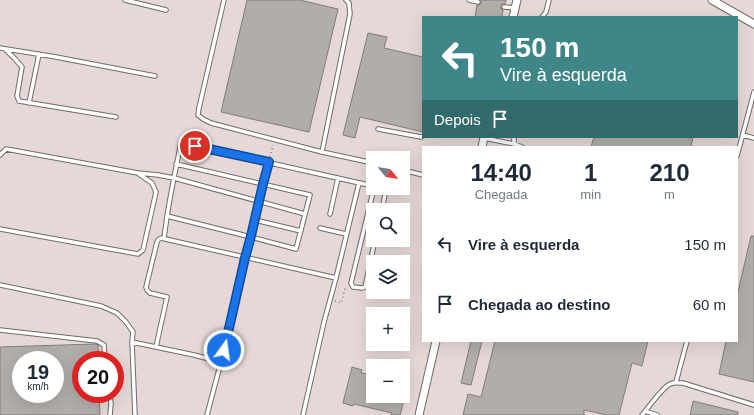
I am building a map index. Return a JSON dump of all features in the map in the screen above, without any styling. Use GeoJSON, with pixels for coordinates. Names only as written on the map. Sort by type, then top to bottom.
{"type":"FeatureCollection","features":[{"type":"Feature","properties":{"kind":"street"},"geometry":{"type":"LineString","coordinates":[[513,16],[517,0]]}},
{"type":"Feature","properties":{"kind":"street"},"geometry":{"type":"LineString","coordinates":[[712,0],[754,24]]}},
{"type":"Feature","properties":{"kind":"street"},"geometry":{"type":"LineString","coordinates":[[419,415],[436,342]]}},
{"type":"Feature","properties":{"kind":"lane"},"geometry":{"type":"LineString","coordinates":[[125,0],[166,10]]}},
{"type":"Feature","properties":{"kind":"lane"},"geometry":{"type":"LineString","coordinates":[[224,0],[198,114],[204,120],[211,123],[322,152],[366,161]]}},
{"type":"Feature","properties":{"kind":"lane"},"geometry":{"type":"LineString","coordinates":[[322,152],[350,14],[349,3],[346,0]]}},
{"type":"Feature","properties":{"kind":"lane"},"geometry":{"type":"LineString","coordinates":[[469,0],[478,2]]}},
{"type":"Feature","properties":{"kind":"lane"},"geometry":{"type":"LineString","coordinates":[[543,16],[546,12],[549,0]]}},
{"type":"Feature","properties":{"kind":"lane"},"geometry":{"type":"LineString","coordinates":[[504,7],[515,8]]}},
{"type":"Feature","properties":{"kind":"lane"},"geometry":{"type":"LineString","coordinates":[[2,48],[155,76]]}},
{"type":"Feature","properties":{"kind":"lane"},"geometry":{"type":"LineString","coordinates":[[2,48],[22,67],[17,96],[19,101],[116,117]]}},
{"type":"Feature","properties":{"kind":"lane"},"geometry":{"type":"LineString","coordinates":[[29,102],[39,54]]}},
{"type":"Feature","properties":{"kind":"lane"},"geometry":{"type":"LineString","coordinates":[[738,153],[754,92]]}},
{"type":"Feature","properties":{"kind":"lane"},"geometry":{"type":"LineString","coordinates":[[378,129],[422,136]]}},
{"type":"Feature","properties":{"kind":"lane"},"geometry":{"type":"LineString","coordinates":[[743,136],[754,138]]}},
{"type":"Feature","properties":{"kind":"lane"},"geometry":{"type":"LineString","coordinates":[[488,138],[519,146]]}},
{"type":"Feature","properties":{"kind":"lane"},"geometry":{"type":"LineString","coordinates":[[514,138],[514,144]]}},
{"type":"Feature","properties":{"kind":"lane"},"geometry":{"type":"LineString","coordinates":[[164,238],[176,164],[181,143],[366,185]]}},
{"type":"Feature","properties":{"kind":"lane"},"geometry":{"type":"LineString","coordinates":[[0,155],[6,149],[174,178],[305,214]]}},
{"type":"Feature","properties":{"kind":"lane"},"geometry":{"type":"LineString","coordinates":[[207,415],[269,162]]}},
{"type":"Feature","properties":{"kind":"lane"},"geometry":{"type":"LineString","coordinates":[[167,216],[251,236],[296,249],[310,195],[176,164]]}},
{"type":"Feature","properties":{"kind":"lane"},"geometry":{"type":"LineString","coordinates":[[410,172],[422,175]]}},
{"type":"Feature","properties":{"kind":"lane"},"geometry":{"type":"LineString","coordinates":[[0,229],[138,254],[143,250],[156,192],[152,183],[138,173]]}},
{"type":"Feature","properties":{"kind":"lane"},"geometry":{"type":"LineString","coordinates":[[330,214],[338,178]]}},
{"type":"Feature","properties":{"kind":"lane"},"geometry":{"type":"LineString","coordinates":[[303,415],[324,322],[359,183]]}},
{"type":"Feature","properties":{"kind":"lane"},"geometry":{"type":"LineString","coordinates":[[372,195],[351,283],[353,286],[365,287],[374,247]]}},
{"type":"Feature","properties":{"kind":"lane"},"geometry":{"type":"LineString","coordinates":[[255,220],[300,232]]}},
{"type":"Feature","properties":{"kind":"lane"},"geometry":{"type":"LineString","coordinates":[[320,228],[346,234]]}},
{"type":"Feature","properties":{"kind":"lane"},"geometry":{"type":"LineString","coordinates":[[156,347],[167,297],[150,293],[146,287],[157,242],[160,238],[336,278]]}},
{"type":"Feature","properties":{"kind":"lane"},"geometry":{"type":"LineString","coordinates":[[0,284],[101,306],[117,313],[133,332],[132,342],[135,415]]}},
{"type":"Feature","properties":{"kind":"lane"},"geometry":{"type":"LineString","coordinates":[[0,330],[97,341],[104,345],[104,351]]}},
{"type":"Feature","properties":{"kind":"lane"},"geometry":{"type":"LineString","coordinates":[[132,342],[221,362]]}},
{"type":"Feature","properties":{"kind":"lane"},"geometry":{"type":"LineString","coordinates":[[676,382],[687,342]]}},
{"type":"Feature","properties":{"kind":"lane"},"geometry":{"type":"LineString","coordinates":[[644,413],[663,390],[671,383],[676,382],[754,405]]}},
{"type":"Feature","properties":{"kind":"lane"},"geometry":{"type":"LineString","coordinates":[[110,415],[111,403]]}},
{"type":"Feature","properties":{"kind":"lane"},"geometry":{"type":"LineString","coordinates":[[644,413],[657,415]]}},
{"type":"Feature","properties":{"kind":"path"},"geometry":{"type":"LineString","coordinates":[[269,162],[275,140]]}},
{"type":"Feature","properties":{"kind":"path"},"geometry":{"type":"LineString","coordinates":[[330,299],[341,303],[345,289],[356,292],[358,287]]}},
{"type":"Feature","properties":{"kind":"shaded area"},"geometry":{"type":"Polygon","coordinates":[[[0,0],[754,0],[754,415],[0,415],[0,0]]]}},
{"type":"Feature","properties":{"kind":"building"},"geometry":{"type":"Polygon","coordinates":[[[247,0],[300,0],[338,9],[309,132],[221,112],[247,0]]]}},
{"type":"Feature","properties":{"kind":"building"},"geometry":{"type":"Polygon","coordinates":[[[481,0],[506,0],[505,4],[502,4],[501,6],[501,9],[503,10],[502,16],[475,16],[477,5],[481,3],[481,0]]]}},
{"type":"Feature","properties":{"kind":"building"},"geometry":{"type":"Polygon","coordinates":[[[368,33],[387,37],[384,48],[422,57],[422,132],[360,117],[355,138],[343,135],[368,33]]]}},
{"type":"Feature","properties":{"kind":"building"},"geometry":{"type":"Polygon","coordinates":[[[594,138],[693,138],[691,146],[591,146],[594,138]]]}},
{"type":"Feature","properties":{"kind":"building"},"geometry":{"type":"Polygon","coordinates":[[[751,236],[754,236],[754,382],[719,374],[726,342],[738,342],[738,292],[751,236]]]}},
{"type":"Feature","properties":{"kind":"building"},"geometry":{"type":"Polygon","coordinates":[[[471,342],[482,342],[471,385],[461,383],[471,342]]]}},
{"type":"Feature","properties":{"kind":"building"},"geometry":{"type":"Polygon","coordinates":[[[495,342],[648,342],[642,366],[632,363],[619,415],[607,415],[584,410],[584,415],[463,415],[468,394],[481,397],[495,342]]]}},
{"type":"Feature","properties":{"kind":"building"},"geometry":{"type":"Polygon","coordinates":[[[98,345],[98,351],[72,351],[72,403],[99,403],[100,415],[0,415],[0,347],[98,345]]]}},
{"type":"Feature","properties":{"kind":"building"},"geometry":{"type":"Polygon","coordinates":[[[352,367],[362,370],[361,373],[366,374],[366,403],[403,403],[400,415],[391,415],[392,413],[354,404],[353,406],[343,403],[352,367]]]}},
{"type":"Feature","properties":{"kind":"building"},"geometry":{"type":"Polygon","coordinates":[[[693,401],[738,412],[738,415],[690,415],[693,401]]]}},
{"type":"Feature","properties":{"kind":"route"},"geometry":{"type":"LineString","coordinates":[[195,146],[269,162],[224,350]]}}]}
